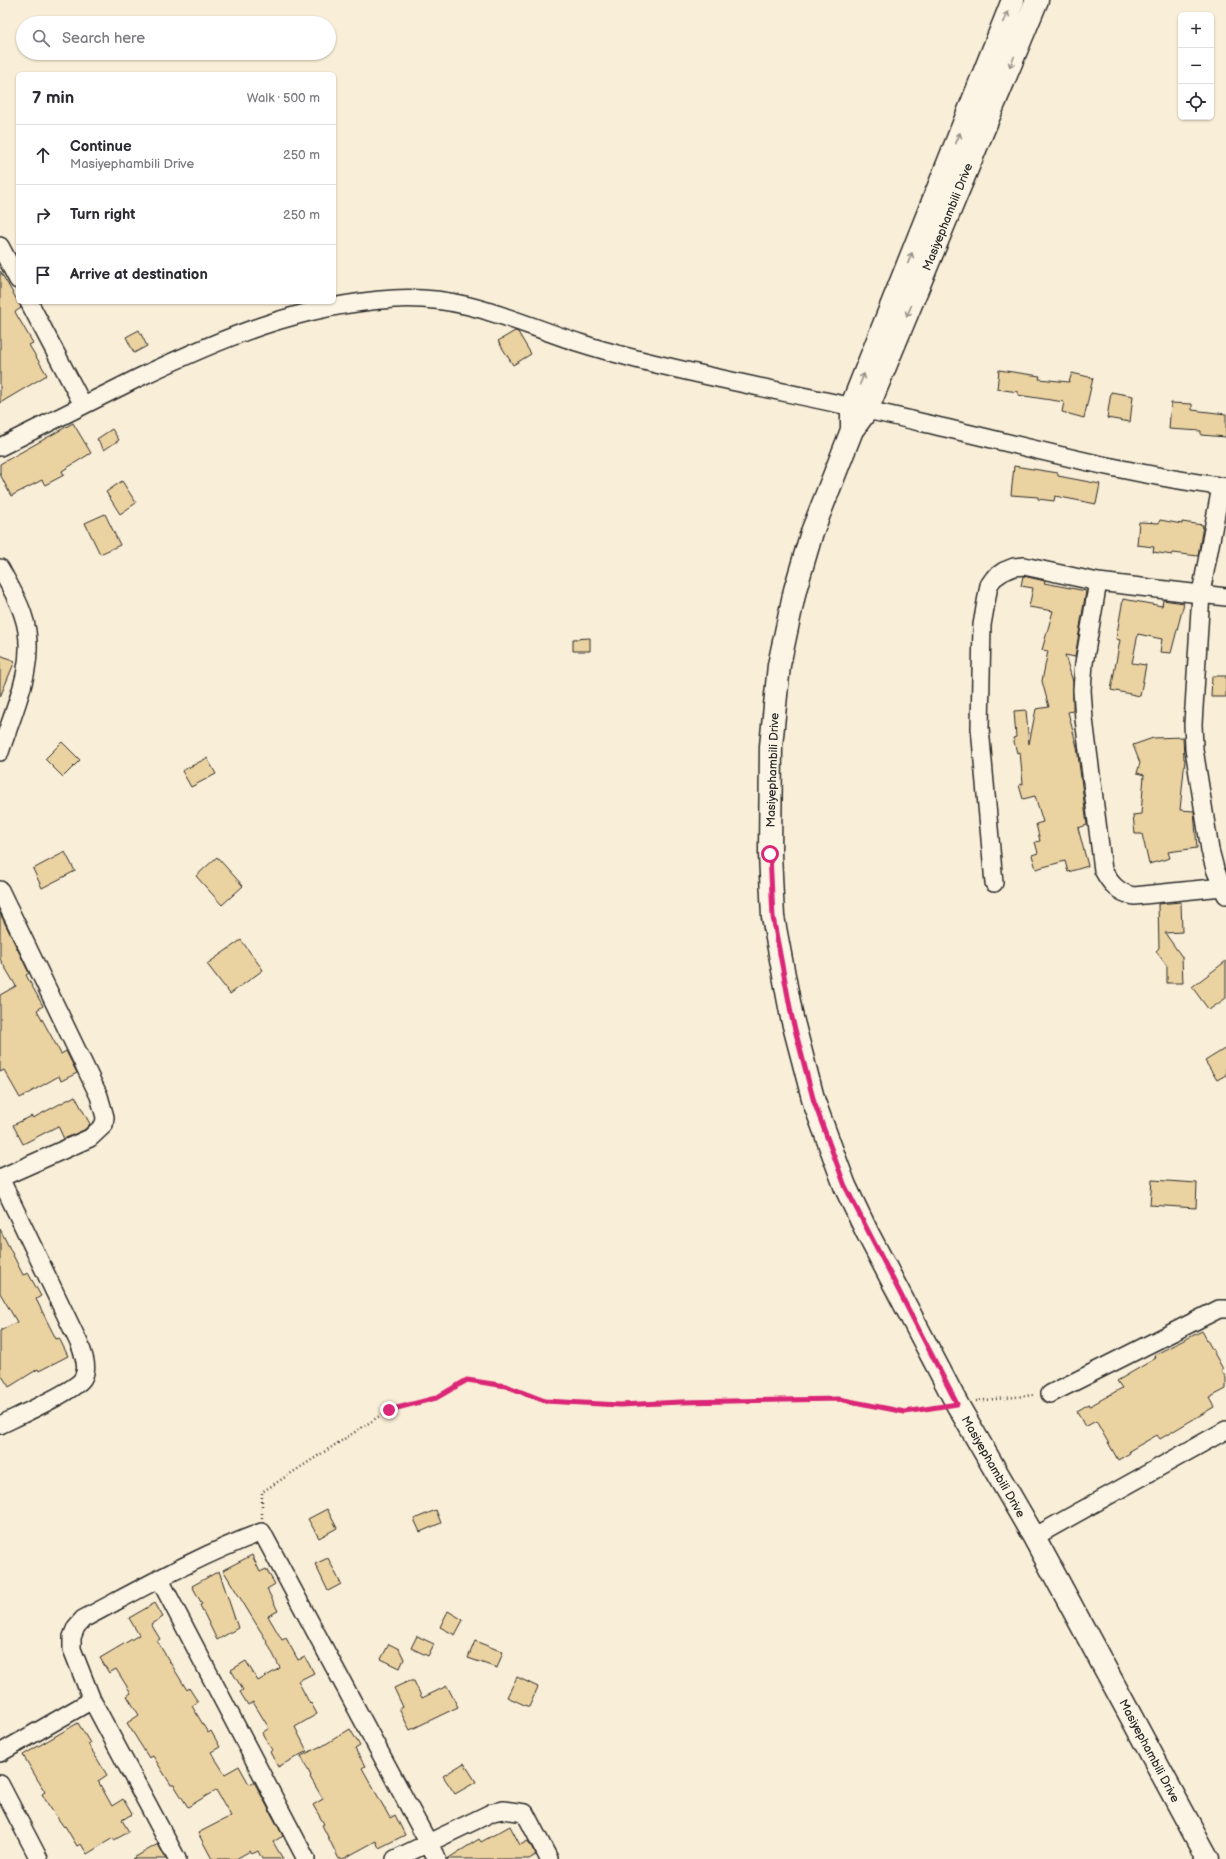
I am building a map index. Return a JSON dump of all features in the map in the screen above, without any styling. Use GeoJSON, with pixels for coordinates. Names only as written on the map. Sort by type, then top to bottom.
{"type":"FeatureCollection","features":[{"type":"Feature","properties":{"kind":"main road","name":"Masiyephambili Drive"},"geometry":{"type":"LineString","coordinates":[[1013,0],[852,430],[812,532],[795,590],[779,664],[771,746],[770,854],[773,917],[792,1018],[814,1102],[845,1186],[957,1404],[1034,1537],[1208,1859]]}},
{"type":"Feature","properties":{"kind":"main road","name":"Masiyephambili Drive"},"geometry":{"type":"LineString","coordinates":[[859,408],[1037,0]]}},
{"type":"Feature","properties":{"kind":"street"},"geometry":{"type":"LineString","coordinates":[[0,246],[16,276]]}},
{"type":"Feature","properties":{"kind":"street"},"geometry":{"type":"LineString","coordinates":[[0,447],[202,348],[263,325],[293,316],[338,306],[416,298],[452,301],[481,308],[581,344],[708,376],[859,408],[1074,460],[1224,487],[1201,593],[1193,724],[1194,749],[1210,850],[1224,891],[1134,896],[1125,894],[1109,882],[1103,870],[1084,720],[1082,690],[1084,663],[1098,582]]}},
{"type":"Feature","properties":{"kind":"street"},"geometry":{"type":"LineString","coordinates":[[30,304],[83,405]]}},
{"type":"Feature","properties":{"kind":"street"},"geometry":{"type":"LineString","coordinates":[[994,883],[980,728],[982,625],[987,591],[994,578],[1004,571],[1014,567],[1024,566],[1098,582],[1226,597]]}},
{"type":"Feature","properties":{"kind":"street"},"geometry":{"type":"LineString","coordinates":[[0,568],[23,614],[29,643],[26,674],[0,752]]}},
{"type":"Feature","properties":{"kind":"street"},"geometry":{"type":"LineString","coordinates":[[0,890],[99,1096],[105,1117],[104,1125],[90,1138],[0,1178],[80,1344],[85,1365],[84,1377],[74,1387],[0,1425]]}},
{"type":"Feature","properties":{"kind":"street"},"geometry":{"type":"LineString","coordinates":[[1050,1394],[1219,1310],[1226,1309]]}},
{"type":"Feature","properties":{"kind":"street"},"geometry":{"type":"LineString","coordinates":[[1034,1537],[1226,1430]]}},
{"type":"Feature","properties":{"kind":"street"},"geometry":{"type":"LineString","coordinates":[[177,1859],[92,1700],[72,1649],[72,1637],[76,1627],[84,1619],[160,1578],[239,1540],[262,1532],[429,1841],[437,1859]]}},
{"type":"Feature","properties":{"kind":"street"},"geometry":{"type":"LineString","coordinates":[[160,1578],[306,1859]]}},
{"type":"Feature","properties":{"kind":"street"},"geometry":{"type":"LineString","coordinates":[[0,1753],[92,1700]]}},
{"type":"Feature","properties":{"kind":"street"},"geometry":{"type":"LineString","coordinates":[[0,1784],[6,1813],[39,1859]]}},
{"type":"Feature","properties":{"kind":"street"},"geometry":{"type":"LineString","coordinates":[[395,1859],[429,1841],[493,1812],[503,1810],[526,1813],[549,1859]]}},
{"type":"Feature","properties":{"kind":"path"},"geometry":{"type":"LineString","coordinates":[[262,1532],[262,1492],[389,1410],[436,1398],[467,1380],[506,1386],[545,1401],[620,1405],[839,1399],[905,1412],[957,1404],[1050,1394]]}},
{"type":"Feature","properties":{"kind":"building"},"geometry":{"type":"Polygon","coordinates":[[[0,271],[16,298],[16,304],[20,305],[21,308],[15,312],[33,343],[29,345],[47,375],[0,403],[0,271]]]}},
{"type":"Feature","properties":{"kind":"building"},"geometry":{"type":"Polygon","coordinates":[[[139,330],[147,346],[134,353],[126,337],[139,330]]]}},
{"type":"Feature","properties":{"kind":"building"},"geometry":{"type":"Polygon","coordinates":[[[515,331],[518,332],[531,354],[513,365],[498,341],[515,331]]]}},
{"type":"Feature","properties":{"kind":"building"},"geometry":{"type":"Polygon","coordinates":[[[999,370],[1040,376],[1039,379],[1069,382],[1072,373],[1093,378],[1084,418],[1062,412],[1064,402],[1018,395],[1018,392],[997,389],[999,370]]]}},
{"type":"Feature","properties":{"kind":"building"},"geometry":{"type":"Polygon","coordinates":[[[1111,392],[1133,396],[1130,422],[1107,418],[1111,392]]]}},
{"type":"Feature","properties":{"kind":"building"},"geometry":{"type":"Polygon","coordinates":[[[1171,403],[1192,404],[1192,410],[1226,414],[1226,437],[1201,435],[1201,431],[1169,429],[1171,403]]]}},
{"type":"Feature","properties":{"kind":"building"},"geometry":{"type":"Polygon","coordinates":[[[73,423],[91,453],[62,471],[64,475],[45,485],[42,480],[11,496],[0,474],[0,464],[73,423]]]}},
{"type":"Feature","properties":{"kind":"building"},"geometry":{"type":"Polygon","coordinates":[[[112,429],[119,440],[104,450],[97,439],[112,429]]]}},
{"type":"Feature","properties":{"kind":"building"},"geometry":{"type":"Polygon","coordinates":[[[1014,466],[1058,473],[1058,476],[1100,484],[1096,504],[1055,496],[1054,501],[1038,499],[1038,497],[1011,495],[1014,466]]]}},
{"type":"Feature","properties":{"kind":"building"},"geometry":{"type":"Polygon","coordinates":[[[122,481],[136,503],[120,514],[106,492],[122,481]]]}},
{"type":"Feature","properties":{"kind":"building"},"geometry":{"type":"Polygon","coordinates":[[[105,514],[120,545],[100,554],[85,523],[105,514]]]}},
{"type":"Feature","properties":{"kind":"building"},"geometry":{"type":"Polygon","coordinates":[[[1160,520],[1182,524],[1182,522],[1203,525],[1198,556],[1173,553],[1172,555],[1153,552],[1154,547],[1137,545],[1139,522],[1159,523],[1160,520]]]}},
{"type":"Feature","properties":{"kind":"building"},"geometry":{"type":"Polygon","coordinates":[[[1023,576],[1045,581],[1044,583],[1086,591],[1075,657],[1065,655],[1073,682],[1073,711],[1068,712],[1077,747],[1087,825],[1078,828],[1088,866],[1068,872],[1065,861],[1036,869],[1032,855],[1038,853],[1035,842],[1040,841],[1036,824],[1043,822],[1035,796],[1023,799],[1019,785],[1023,784],[1020,752],[1017,753],[1013,738],[1016,737],[1014,711],[1026,710],[1029,744],[1036,709],[1049,707],[1042,681],[1048,651],[1042,650],[1053,611],[1029,607],[1033,588],[1021,586],[1023,576]]]}},
{"type":"Feature","properties":{"kind":"building"},"geometry":{"type":"Polygon","coordinates":[[[1123,599],[1162,606],[1163,600],[1184,603],[1171,653],[1160,652],[1162,639],[1138,634],[1132,663],[1146,665],[1140,696],[1111,690],[1120,640],[1116,639],[1123,599]]]}},
{"type":"Feature","properties":{"kind":"building"},"geometry":{"type":"Polygon","coordinates":[[[590,638],[590,651],[573,651],[573,639],[590,638]]]}},
{"type":"Feature","properties":{"kind":"building"},"geometry":{"type":"Polygon","coordinates":[[[0,655],[15,661],[0,697],[0,655]]]}},
{"type":"Feature","properties":{"kind":"building"},"geometry":{"type":"Polygon","coordinates":[[[1212,676],[1226,676],[1226,697],[1211,697],[1212,676]]]}},
{"type":"Feature","properties":{"kind":"building"},"geometry":{"type":"Polygon","coordinates":[[[1183,737],[1185,759],[1180,810],[1194,811],[1197,848],[1168,852],[1170,858],[1149,864],[1142,834],[1135,834],[1133,815],[1141,814],[1144,775],[1137,773],[1140,763],[1133,745],[1153,738],[1183,737]]]}},
{"type":"Feature","properties":{"kind":"building"},"geometry":{"type":"Polygon","coordinates":[[[62,742],[80,760],[63,777],[45,759],[62,742]]]}},
{"type":"Feature","properties":{"kind":"building"},"geometry":{"type":"Polygon","coordinates":[[[207,758],[216,774],[191,787],[182,771],[207,758]]]}},
{"type":"Feature","properties":{"kind":"building"},"geometry":{"type":"Polygon","coordinates":[[[65,852],[75,871],[42,888],[33,869],[65,852]]]}},
{"type":"Feature","properties":{"kind":"building"},"geometry":{"type":"Polygon","coordinates":[[[217,857],[243,886],[222,905],[196,876],[217,857]]]}},
{"type":"Feature","properties":{"kind":"building"},"geometry":{"type":"Polygon","coordinates":[[[1181,902],[1182,932],[1165,933],[1182,957],[1183,983],[1167,983],[1167,966],[1156,951],[1159,948],[1158,904],[1181,902]]]}},
{"type":"Feature","properties":{"kind":"building"},"geometry":{"type":"Polygon","coordinates":[[[0,913],[29,973],[26,975],[43,1006],[37,1010],[61,1054],[66,1051],[77,1073],[61,1081],[59,1076],[20,1098],[4,1070],[0,1072],[0,995],[16,986],[0,959],[0,913]]]}},
{"type":"Feature","properties":{"kind":"building"},"geometry":{"type":"Polygon","coordinates":[[[241,940],[263,970],[230,994],[207,964],[241,940]]]}},
{"type":"Feature","properties":{"kind":"building"},"geometry":{"type":"Polygon","coordinates":[[[1226,961],[1226,998],[1209,1010],[1192,987],[1226,961]]]}},
{"type":"Feature","properties":{"kind":"building"},"geometry":{"type":"Polygon","coordinates":[[[1226,1048],[1226,1075],[1217,1080],[1205,1061],[1226,1048]]]}},
{"type":"Feature","properties":{"kind":"building"},"geometry":{"type":"Polygon","coordinates":[[[75,1096],[90,1124],[84,1130],[64,1139],[58,1126],[23,1144],[13,1125],[32,1116],[33,1118],[75,1096]]]}},
{"type":"Feature","properties":{"kind":"building"},"geometry":{"type":"Polygon","coordinates":[[[1152,1180],[1197,1183],[1196,1208],[1150,1205],[1152,1180]]]}},
{"type":"Feature","properties":{"kind":"building"},"geometry":{"type":"Polygon","coordinates":[[[0,1229],[23,1275],[28,1273],[41,1296],[36,1299],[56,1339],[59,1338],[68,1356],[39,1371],[38,1369],[9,1387],[0,1373],[0,1331],[17,1322],[0,1293],[0,1229]]]}},
{"type":"Feature","properties":{"kind":"building"},"geometry":{"type":"Polygon","coordinates":[[[1202,1331],[1223,1369],[1221,1370],[1226,1378],[1226,1389],[1209,1398],[1214,1407],[1160,1439],[1157,1435],[1129,1451],[1130,1453],[1118,1460],[1096,1421],[1085,1427],[1077,1411],[1089,1404],[1090,1406],[1122,1388],[1117,1381],[1156,1358],[1154,1355],[1202,1331]]]}},
{"type":"Feature","properties":{"kind":"building"},"geometry":{"type":"Polygon","coordinates":[[[327,1509],[337,1528],[319,1538],[308,1519],[327,1509]]]}},
{"type":"Feature","properties":{"kind":"building"},"geometry":{"type":"Polygon","coordinates":[[[436,1510],[441,1523],[420,1532],[414,1519],[436,1510]]]}},
{"type":"Feature","properties":{"kind":"building"},"geometry":{"type":"Polygon","coordinates":[[[252,1555],[260,1572],[266,1569],[275,1584],[267,1589],[278,1611],[268,1616],[282,1640],[286,1638],[298,1660],[305,1657],[314,1673],[298,1681],[317,1714],[295,1727],[307,1751],[278,1767],[270,1752],[272,1750],[262,1733],[269,1728],[253,1702],[248,1705],[240,1692],[243,1690],[231,1670],[246,1661],[258,1681],[280,1668],[266,1640],[223,1570],[252,1555]]]}},
{"type":"Feature","properties":{"kind":"building"},"geometry":{"type":"Polygon","coordinates":[[[328,1558],[341,1584],[328,1591],[315,1564],[328,1558]]]}},
{"type":"Feature","properties":{"kind":"building"},"geometry":{"type":"Polygon","coordinates":[[[219,1571],[238,1628],[217,1640],[200,1605],[202,1604],[192,1586],[219,1571]]]}},
{"type":"Feature","properties":{"kind":"building"},"geometry":{"type":"Polygon","coordinates":[[[155,1603],[163,1617],[151,1624],[160,1639],[157,1641],[187,1690],[189,1688],[198,1702],[192,1706],[208,1733],[211,1731],[220,1747],[211,1752],[225,1774],[239,1766],[249,1784],[254,1782],[283,1836],[273,1842],[283,1859],[262,1859],[258,1851],[252,1854],[250,1851],[236,1859],[212,1859],[198,1833],[231,1816],[216,1790],[188,1807],[174,1785],[171,1785],[153,1756],[149,1758],[127,1723],[139,1715],[127,1696],[131,1693],[116,1669],[109,1673],[100,1658],[139,1635],[129,1618],[155,1603]]]}},
{"type":"Feature","properties":{"kind":"building"},"geometry":{"type":"Polygon","coordinates":[[[448,1611],[463,1620],[455,1635],[440,1627],[448,1611]]]}},
{"type":"Feature","properties":{"kind":"building"},"geometry":{"type":"Polygon","coordinates":[[[417,1636],[434,1644],[428,1656],[411,1648],[417,1636]]]}},
{"type":"Feature","properties":{"kind":"building"},"geometry":{"type":"Polygon","coordinates":[[[475,1641],[503,1652],[497,1668],[468,1658],[475,1641]]]}},
{"type":"Feature","properties":{"kind":"building"},"geometry":{"type":"Polygon","coordinates":[[[389,1644],[399,1649],[404,1659],[400,1668],[381,1659],[389,1644]]]}},
{"type":"Feature","properties":{"kind":"building"},"geometry":{"type":"Polygon","coordinates":[[[517,1677],[538,1687],[529,1707],[507,1697],[517,1677]]]}},
{"type":"Feature","properties":{"kind":"building"},"geometry":{"type":"Polygon","coordinates":[[[409,1681],[414,1681],[422,1698],[447,1686],[458,1707],[410,1730],[399,1709],[403,1707],[394,1688],[409,1681]]]}},
{"type":"Feature","properties":{"kind":"building"},"geometry":{"type":"Polygon","coordinates":[[[78,1723],[90,1743],[88,1744],[107,1775],[98,1781],[112,1806],[123,1799],[132,1814],[122,1820],[129,1832],[114,1840],[113,1838],[87,1854],[81,1844],[77,1846],[65,1826],[64,1827],[49,1806],[42,1794],[45,1792],[23,1755],[78,1723]]]}},
{"type":"Feature","properties":{"kind":"building"},"geometry":{"type":"Polygon","coordinates":[[[350,1729],[360,1746],[355,1749],[365,1766],[362,1768],[390,1818],[395,1815],[405,1835],[379,1848],[376,1841],[343,1859],[339,1859],[322,1825],[324,1824],[313,1805],[323,1799],[310,1777],[311,1776],[301,1756],[321,1747],[350,1729]]]}},
{"type":"Feature","properties":{"kind":"building"},"geometry":{"type":"Polygon","coordinates":[[[464,1763],[476,1782],[455,1794],[443,1776],[464,1763]]]}},
{"type":"Feature","properties":{"kind":"building"},"geometry":{"type":"Polygon","coordinates":[[[510,1826],[520,1845],[528,1841],[536,1855],[529,1859],[447,1859],[479,1839],[481,1842],[510,1826]]]}},
{"type":"Feature","properties":{"kind":"building"},"geometry":{"type":"Polygon","coordinates":[[[158,1844],[166,1859],[132,1859],[158,1844]]]}},
{"type":"Feature","properties":{"kind":"route"},"geometry":{"type":"LineString","coordinates":[[389,1410],[436,1398],[467,1380],[506,1386],[545,1401],[620,1405],[681,1402],[839,1399],[905,1412],[957,1404],[867,1232],[845,1186],[814,1102],[792,1018],[773,917],[770,854]]}}]}
